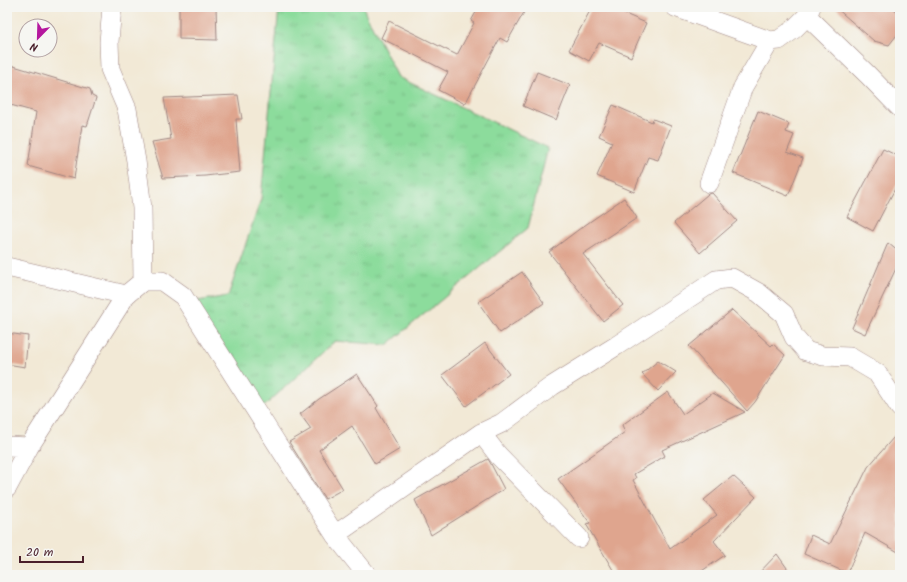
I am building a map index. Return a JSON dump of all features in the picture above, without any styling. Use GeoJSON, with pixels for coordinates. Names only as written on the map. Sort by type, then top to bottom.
{"type":"FeatureCollection","features":[{"type":"Feature","properties":{"kind":"street"},"geometry":{"type":"LineString","coordinates":[[112,7],[108,42],[110,69],[127,108],[136,161],[142,208],[144,281]]}},
{"type":"Feature","properties":{"kind":"street"},"geometry":{"type":"LineString","coordinates":[[675,7],[770,41],[779,40],[794,29],[809,12],[900,108]]}},
{"type":"Feature","properties":{"kind":"street"},"geometry":{"type":"LineString","coordinates":[[708,182],[743,87],[770,41]]}},
{"type":"Feature","properties":{"kind":"street"},"geometry":{"type":"LineString","coordinates":[[7,267],[126,294]]}},
{"type":"Feature","properties":{"kind":"street"},"geometry":{"type":"LineString","coordinates":[[335,535],[481,433],[502,423],[552,386],[716,280],[732,278],[759,293],[784,314],[794,337],[806,351],[823,356],[850,357],[877,373],[900,408]]}},
{"type":"Feature","properties":{"kind":"street"},"geometry":{"type":"LineString","coordinates":[[7,488],[29,447],[126,294],[144,281],[162,281],[182,296],[335,535],[367,575]]}},
{"type":"Feature","properties":{"kind":"street"},"geometry":{"type":"LineString","coordinates":[[481,433],[498,455],[580,538]]}},
{"type":"Feature","properties":{"kind":"street"},"geometry":{"type":"LineString","coordinates":[[7,446],[29,447]]}},
{"type":"Feature","properties":{"kind":"green space"},"geometry":{"type":"Polygon","coordinates":[[[279,7],[364,7],[365,12],[398,77],[548,148],[528,228],[387,345],[335,341],[257,413],[185,303],[228,296],[261,199],[279,7]]]}},
{"type":"Feature","properties":{"kind":"building"},"geometry":{"type":"Polygon","coordinates":[[[179,7],[216,7],[217,40],[179,39],[179,7]]]}},
{"type":"Feature","properties":{"kind":"building"},"geometry":{"type":"Polygon","coordinates":[[[479,7],[527,7],[507,42],[500,38],[465,104],[438,90],[448,72],[381,38],[389,21],[457,55],[474,23],[471,21],[479,7]]]}},
{"type":"Feature","properties":{"kind":"building"},"geometry":{"type":"Polygon","coordinates":[[[592,7],[609,7],[646,23],[631,57],[599,43],[589,61],[569,50],[592,7]]]}},
{"type":"Feature","properties":{"kind":"building"},"geometry":{"type":"Polygon","coordinates":[[[835,7],[892,7],[900,14],[900,31],[889,45],[874,41],[835,7]]]}},
{"type":"Feature","properties":{"kind":"building"},"geometry":{"type":"Polygon","coordinates":[[[7,64],[90,89],[92,96],[96,98],[87,126],[82,125],[74,179],[28,166],[36,112],[7,104],[7,64]]]}},
{"type":"Feature","properties":{"kind":"building"},"geometry":{"type":"Polygon","coordinates":[[[537,72],[570,85],[556,120],[523,106],[537,72]]]}},
{"type":"Feature","properties":{"kind":"building"},"geometry":{"type":"Polygon","coordinates":[[[238,95],[242,119],[236,119],[240,172],[205,176],[163,178],[152,142],[171,139],[164,98],[238,95]]]}},
{"type":"Feature","properties":{"kind":"building"},"geometry":{"type":"Polygon","coordinates":[[[613,105],[652,122],[653,119],[671,126],[658,160],[648,157],[634,192],[597,176],[612,142],[599,136],[613,105]]]}},
{"type":"Feature","properties":{"kind":"building"},"geometry":{"type":"Polygon","coordinates":[[[758,111],[789,124],[786,132],[794,135],[787,152],[803,158],[788,196],[733,173],[758,111]]]}},
{"type":"Feature","properties":{"kind":"building"},"geometry":{"type":"Polygon","coordinates":[[[883,149],[900,157],[900,179],[873,231],[847,217],[883,149]]]}},
{"type":"Feature","properties":{"kind":"building"},"geometry":{"type":"Polygon","coordinates":[[[712,193],[737,221],[700,253],[674,223],[708,194],[712,193]]]}},
{"type":"Feature","properties":{"kind":"building"},"geometry":{"type":"Polygon","coordinates":[[[624,198],[637,218],[583,254],[623,305],[603,321],[549,252],[624,198]]]}},
{"type":"Feature","properties":{"kind":"building"},"geometry":{"type":"Polygon","coordinates":[[[888,243],[900,253],[900,260],[865,334],[852,328],[888,243]]]}},
{"type":"Feature","properties":{"kind":"building"},"geometry":{"type":"Polygon","coordinates":[[[522,272],[544,303],[500,333],[478,302],[522,272]]]}},
{"type":"Feature","properties":{"kind":"building"},"geometry":{"type":"Polygon","coordinates":[[[732,310],[771,346],[773,344],[785,355],[755,402],[747,411],[689,346],[732,310]]]}},
{"type":"Feature","properties":{"kind":"building"},"geometry":{"type":"Polygon","coordinates":[[[7,333],[28,336],[25,367],[7,364],[7,333]]]}},
{"type":"Feature","properties":{"kind":"building"},"geometry":{"type":"Polygon","coordinates":[[[485,343],[509,374],[466,406],[442,375],[485,343]]]}},
{"type":"Feature","properties":{"kind":"building"},"geometry":{"type":"Polygon","coordinates":[[[658,361],[676,372],[658,391],[642,374],[658,361]]]}},
{"type":"Feature","properties":{"kind":"building"},"geometry":{"type":"Polygon","coordinates":[[[357,374],[378,406],[376,408],[400,449],[375,464],[352,426],[319,450],[343,489],[325,499],[289,442],[311,429],[300,414],[319,399],[357,374]]]}},
{"type":"Feature","properties":{"kind":"building"},"geometry":{"type":"Polygon","coordinates":[[[668,392],[683,414],[713,393],[745,412],[662,450],[665,456],[634,474],[636,478],[633,480],[670,549],[717,515],[704,500],[733,476],[756,497],[714,541],[725,555],[696,575],[616,575],[586,524],[590,523],[558,479],[625,432],[622,425],[668,392]]]}},
{"type":"Feature","properties":{"kind":"building"},"geometry":{"type":"Polygon","coordinates":[[[900,430],[900,553],[865,533],[847,573],[804,554],[811,535],[830,544],[868,467],[900,430]]]}},
{"type":"Feature","properties":{"kind":"building"},"geometry":{"type":"Polygon","coordinates":[[[488,459],[504,489],[431,535],[415,500],[488,459]]]}},
{"type":"Feature","properties":{"kind":"building"},"geometry":{"type":"Polygon","coordinates":[[[777,554],[792,575],[757,575],[777,554]]]}}]}
